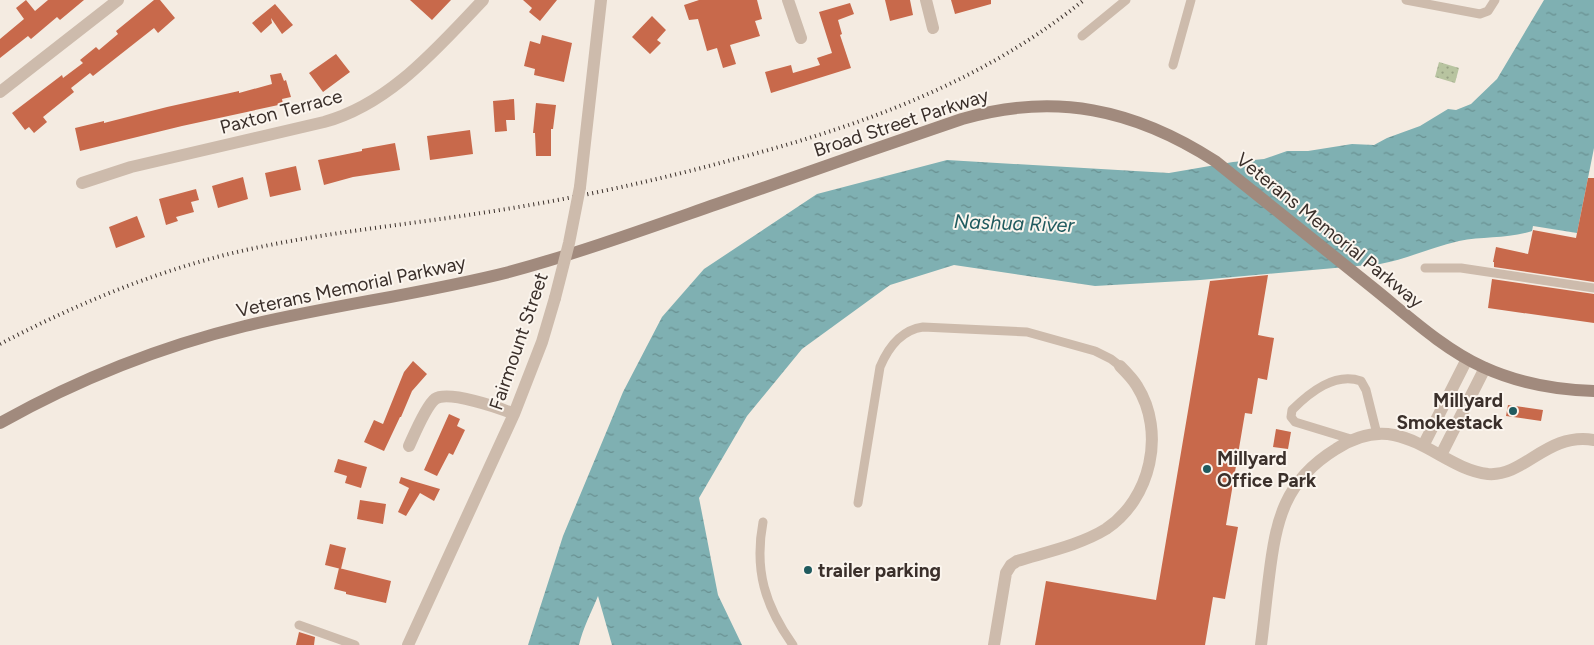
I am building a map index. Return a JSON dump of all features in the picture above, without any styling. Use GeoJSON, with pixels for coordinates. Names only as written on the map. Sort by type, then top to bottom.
{"type":"FeatureCollection","features":[{"type":"Feature","properties":{"kind":"main road","name":"Broad Street Parkway"},"geometry":{"type":"LineString","coordinates":[[717,204],[962,119],[1002,109],[1043,106],[1083,108],[1129,119],[1158,130]]}},
{"type":"Feature","properties":{"kind":"main road","name":"Veterans Memorial Parkway"},"geometry":{"type":"LineString","coordinates":[[1158,130],[1215,161],[1387,300],[1442,342],[1476,363],[1539,386],[1594,392]]}},
{"type":"Feature","properties":{"kind":"main road","name":"Veterans Memorial Parkway"},"geometry":{"type":"LineString","coordinates":[[0,423],[92,378],[144,356],[179,344],[255,324],[447,287],[511,271],[717,204]]}},
{"type":"Feature","properties":{"kind":"street"},"geometry":{"type":"LineString","coordinates":[[0,92],[118,0]]}},
{"type":"Feature","properties":{"kind":"street","name":"Paxton Terrace"},"geometry":{"type":"LineString","coordinates":[[82,183],[132,167],[324,122],[353,112],[372,102],[399,81],[444,40],[483,0]]}},
{"type":"Feature","properties":{"kind":"street","name":"Fairmount Street"},"geometry":{"type":"LineString","coordinates":[[408,645],[514,414],[539,350],[556,298],[569,243],[582,172],[601,0]]}},
{"type":"Feature","properties":{"kind":"street"},"geometry":{"type":"LineString","coordinates":[[788,0],[801,38]]}},
{"type":"Feature","properties":{"kind":"street"},"geometry":{"type":"LineString","coordinates":[[926,0],[933,28]]}},
{"type":"Feature","properties":{"kind":"street"},"geometry":{"type":"LineString","coordinates":[[1423,446],[1476,363]]}},
{"type":"Feature","properties":{"kind":"street"},"geometry":{"type":"LineString","coordinates":[[1441,455],[1476,363]]}},
{"type":"Feature","properties":{"kind":"street"},"geometry":{"type":"LineString","coordinates":[[994,645],[1005,577],[1009,567],[1017,562],[1070,545],[1104,530],[1121,515],[1143,485],[1151,455],[1152,436],[1150,422],[1138,387],[1120,366]]}},
{"type":"Feature","properties":{"kind":"street"},"geometry":{"type":"LineString","coordinates":[[409,446],[429,407],[439,397],[448,396],[497,406],[514,414]]}},
{"type":"Feature","properties":{"kind":"street"},"geometry":{"type":"LineString","coordinates":[[1261,645],[1276,527],[1294,489],[1311,468],[1328,454],[1354,440],[1377,434],[1393,435],[1423,446],[1474,470],[1495,474],[1510,470],[1560,442],[1575,439],[1594,440]]}},
{"type":"Feature","properties":{"kind":"lane"},"geometry":{"type":"LineString","coordinates":[[1082,36],[1126,0]]}},
{"type":"Feature","properties":{"kind":"lane"},"geometry":{"type":"LineString","coordinates":[[1173,65],[1191,0]]}},
{"type":"Feature","properties":{"kind":"lane"},"geometry":{"type":"LineString","coordinates":[[1413,1],[1480,14],[1490,9],[1495,0]]}},
{"type":"Feature","properties":{"kind":"lane"},"geometry":{"type":"LineString","coordinates":[[1425,268],[1461,268],[1594,288]]}},
{"type":"Feature","properties":{"kind":"lane"},"geometry":{"type":"LineString","coordinates":[[858,502],[880,367],[894,342],[908,331],[923,327],[1022,331],[1095,351],[1120,366]]}},
{"type":"Feature","properties":{"kind":"lane"},"geometry":{"type":"LineString","coordinates":[[1354,440],[1295,422],[1290,417],[1292,410],[1329,382],[1351,378],[1361,381],[1366,390],[1377,434]]}},
{"type":"Feature","properties":{"kind":"lane"},"geometry":{"type":"LineString","coordinates":[[763,522],[759,557],[763,584],[775,617],[792,645]]}},
{"type":"Feature","properties":{"kind":"lane"},"geometry":{"type":"LineString","coordinates":[[300,625],[355,645]]}},
{"type":"Feature","properties":{"kind":"green space"},"geometry":{"type":"Polygon","coordinates":[[[1439,62],[1459,68],[1455,83],[1435,77],[1439,62]]]}},
{"type":"Feature","properties":{"kind":"water","name":"Nashua River"},"geometry":{"type":"Polygon","coordinates":[[[1544,0],[1594,0],[1594,148],[1577,233],[1533,226],[1532,231],[1523,234],[1459,241],[1380,264],[1200,280],[1095,286],[954,265],[890,285],[802,349],[747,416],[699,498],[718,595],[742,645],[612,645],[598,596],[579,645],[528,645],[563,536],[623,392],[662,317],[704,269],[817,194],[947,160],[1169,173],[1233,162],[1264,159],[1287,151],[1308,151],[1352,144],[1374,145],[1387,138],[1420,126],[1448,109],[1456,110],[1471,104],[1497,79],[1544,0]]]}},
{"type":"Feature","properties":{"kind":"building"},"geometry":{"type":"Polygon","coordinates":[[[26,0],[35,11],[48,0],[84,0],[60,20],[57,17],[31,39],[28,36],[0,58],[0,39],[24,19],[16,8],[26,0]]]}},
{"type":"Feature","properties":{"kind":"building"},"geometry":{"type":"Polygon","coordinates":[[[154,0],[160,0],[175,18],[158,33],[154,28],[93,76],[90,73],[71,88],[74,92],[43,117],[47,122],[34,133],[29,127],[25,130],[12,113],[62,75],[63,78],[83,63],[80,60],[96,47],[99,50],[118,34],[116,31],[154,0]]]}},
{"type":"Feature","properties":{"kind":"building"},"geometry":{"type":"Polygon","coordinates":[[[410,0],[451,0],[432,20],[410,0]]]}},
{"type":"Feature","properties":{"kind":"building"},"geometry":{"type":"Polygon","coordinates":[[[523,0],[557,0],[540,21],[529,12],[532,8],[523,0]]]}},
{"type":"Feature","properties":{"kind":"building"},"geometry":{"type":"Polygon","coordinates":[[[699,0],[757,0],[762,19],[755,21],[760,36],[730,45],[736,64],[723,68],[717,48],[707,51],[698,19],[689,20],[684,5],[699,0]]]}},
{"type":"Feature","properties":{"kind":"building"},"geometry":{"type":"Polygon","coordinates":[[[885,0],[910,0],[913,15],[890,21],[885,0]]]}},
{"type":"Feature","properties":{"kind":"building"},"geometry":{"type":"Polygon","coordinates":[[[951,0],[991,0],[991,4],[955,14],[951,0]]]}},
{"type":"Feature","properties":{"kind":"building"},"geometry":{"type":"Polygon","coordinates":[[[850,3],[854,14],[838,20],[842,34],[840,35],[851,68],[771,93],[765,72],[791,65],[793,73],[820,65],[817,58],[832,53],[819,12],[850,3]]]}},
{"type":"Feature","properties":{"kind":"building"},"geometry":{"type":"Polygon","coordinates":[[[275,4],[293,25],[282,34],[271,18],[272,23],[261,33],[252,23],[275,4]]]}},
{"type":"Feature","properties":{"kind":"building"},"geometry":{"type":"Polygon","coordinates":[[[652,16],[666,30],[657,40],[661,43],[650,54],[632,37],[652,16]]]}},
{"type":"Feature","properties":{"kind":"building"},"geometry":{"type":"Polygon","coordinates":[[[542,35],[572,43],[564,82],[534,75],[535,69],[524,66],[530,41],[540,44],[542,35]]]}},
{"type":"Feature","properties":{"kind":"building"},"geometry":{"type":"Polygon","coordinates":[[[336,54],[350,72],[323,92],[309,73],[336,54]]]}},
{"type":"Feature","properties":{"kind":"building"},"geometry":{"type":"Polygon","coordinates":[[[281,73],[284,81],[286,80],[291,97],[282,99],[283,104],[80,151],[75,128],[104,121],[104,123],[239,91],[239,93],[272,84],[270,75],[281,73]]]}},
{"type":"Feature","properties":{"kind":"building"},"geometry":{"type":"Polygon","coordinates":[[[514,99],[515,120],[506,120],[507,131],[495,132],[493,101],[514,99]]]}},
{"type":"Feature","properties":{"kind":"building"},"geometry":{"type":"Polygon","coordinates":[[[536,103],[556,105],[553,129],[551,129],[551,156],[536,156],[535,133],[533,133],[536,103]]]}},
{"type":"Feature","properties":{"kind":"building"},"geometry":{"type":"Polygon","coordinates":[[[470,130],[473,154],[430,160],[427,136],[470,130]]]}},
{"type":"Feature","properties":{"kind":"building"},"geometry":{"type":"Polygon","coordinates":[[[395,143],[400,170],[353,177],[324,185],[318,160],[395,143]]]}},
{"type":"Feature","properties":{"kind":"building"},"geometry":{"type":"Polygon","coordinates":[[[296,166],[301,190],[270,197],[265,173],[296,166]]]}},
{"type":"Feature","properties":{"kind":"building"},"geometry":{"type":"Polygon","coordinates":[[[243,177],[248,199],[218,208],[212,186],[243,177]]]}},
{"type":"Feature","properties":{"kind":"building"},"geometry":{"type":"Polygon","coordinates":[[[1588,178],[1594,178],[1594,282],[1494,267],[1496,247],[1528,254],[1533,230],[1576,238],[1588,178]]]}},
{"type":"Feature","properties":{"kind":"building"},"geometry":{"type":"Polygon","coordinates":[[[196,189],[199,200],[191,202],[194,212],[176,217],[178,221],[166,225],[159,199],[196,189]]]}},
{"type":"Feature","properties":{"kind":"building"},"geometry":{"type":"Polygon","coordinates":[[[137,216],[145,237],[116,248],[109,227],[137,216]]]}},
{"type":"Feature","properties":{"kind":"building","name":"Millyard Office Park"},"geometry":{"type":"Polygon","coordinates":[[[1268,275],[1258,335],[1274,338],[1267,380],[1258,378],[1252,414],[1245,413],[1226,525],[1238,527],[1225,599],[1213,597],[1205,645],[1035,645],[1046,581],[1156,600],[1210,281],[1268,275]]]}},
{"type":"Feature","properties":{"kind":"building"},"geometry":{"type":"Polygon","coordinates":[[[1492,279],[1594,294],[1594,323],[1488,308],[1492,279]]]}},
{"type":"Feature","properties":{"kind":"building"},"geometry":{"type":"Polygon","coordinates":[[[413,361],[427,374],[412,391],[384,451],[364,442],[374,420],[383,424],[404,372],[413,361]]]}},
{"type":"Feature","properties":{"kind":"building"},"geometry":{"type":"Polygon","coordinates":[[[1508,405],[1543,410],[1541,421],[1506,416],[1508,405]]]}},
{"type":"Feature","properties":{"kind":"building"},"geometry":{"type":"Polygon","coordinates":[[[449,414],[460,419],[457,426],[465,430],[453,455],[449,453],[437,476],[424,470],[449,414]]]}},
{"type":"Feature","properties":{"kind":"building"},"geometry":{"type":"Polygon","coordinates":[[[1276,429],[1291,432],[1288,449],[1273,447],[1276,429]]]}},
{"type":"Feature","properties":{"kind":"building"},"geometry":{"type":"Polygon","coordinates":[[[338,459],[367,467],[361,488],[345,483],[347,476],[334,472],[338,459]]]}},
{"type":"Feature","properties":{"kind":"building"},"geometry":{"type":"Polygon","coordinates":[[[401,477],[440,489],[434,501],[420,493],[406,516],[398,512],[409,488],[399,483],[401,477]]]}},
{"type":"Feature","properties":{"kind":"building"},"geometry":{"type":"Polygon","coordinates":[[[360,500],[386,504],[383,524],[357,519],[360,500]]]}},
{"type":"Feature","properties":{"kind":"building"},"geometry":{"type":"Polygon","coordinates":[[[330,544],[346,548],[341,569],[325,565],[330,544]]]}},
{"type":"Feature","properties":{"kind":"building"},"geometry":{"type":"Polygon","coordinates":[[[339,568],[391,581],[386,603],[346,594],[346,592],[334,589],[339,568]]]}},
{"type":"Feature","properties":{"kind":"building"},"geometry":{"type":"Polygon","coordinates":[[[299,632],[315,637],[314,645],[296,645],[299,632]]]}},
{"type":"Feature","properties":{"kind":"railway"},"geometry":{"type":"LineString","coordinates":[[0,344],[70,310],[118,290],[167,272],[227,254],[335,234],[513,208],[577,196],[703,167],[828,132],[874,116],[962,78],[1004,55],[1045,29],[1084,0]]}},
{"type":"Feature","properties":{"kind":"place","name":"Millyard Smokestack"},"geometry":{"type":"Point","coordinates":[1513,411]}},
{"type":"Feature","properties":{"kind":"place","name":"Millyard Office Park"},"geometry":{"type":"Point","coordinates":[1207,469]}},
{"type":"Feature","properties":{"kind":"place","name":"trailer parking"},"geometry":{"type":"Point","coordinates":[808,570]}}]}
